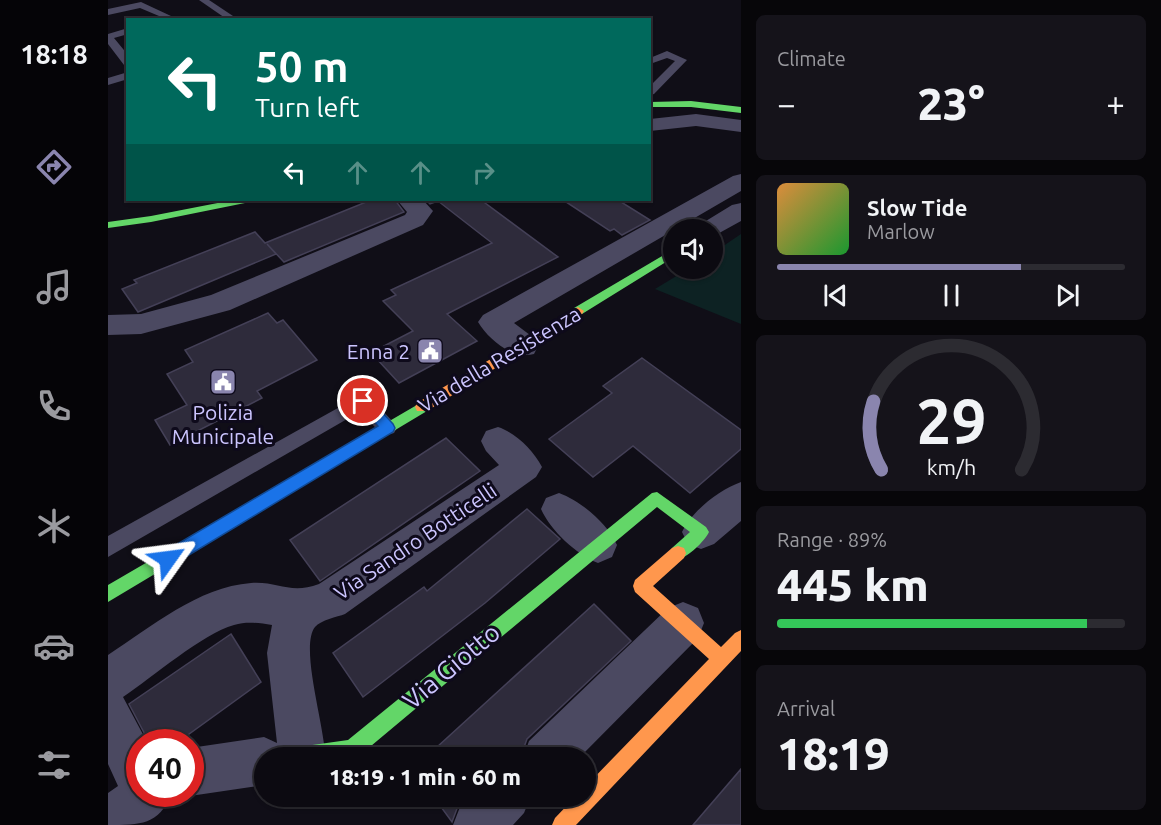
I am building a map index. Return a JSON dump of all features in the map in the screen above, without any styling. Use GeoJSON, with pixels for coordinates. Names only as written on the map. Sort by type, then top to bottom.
{"type":"FeatureCollection","features":[{"type":"Feature","properties":{"kind":"street"},"geometry":{"type":"LineString","coordinates":[[651,105],[691,104],[741,110]]}},
{"type":"Feature","properties":{"kind":"street"},"geometry":{"type":"LineString","coordinates":[[651,125],[696,120],[741,126]]}},
{"type":"Feature","properties":{"kind":"street"},"geometry":{"type":"LineString","coordinates":[[523,346],[493,322],[741,181]]}},
{"type":"Feature","properties":{"kind":"street"},"geometry":{"type":"LineString","coordinates":[[108,225],[240,201]]}},
{"type":"Feature","properties":{"kind":"street"},"geometry":{"type":"LineString","coordinates":[[108,325],[141,324],[220,303],[414,219],[421,211],[410,201]]}},
{"type":"Feature","properties":{"kind":"street"},"geometry":{"type":"LineString","coordinates":[[723,222],[741,210]]}},
{"type":"Feature","properties":{"kind":"street","name":"Via della Resistenza"},"geometry":{"type":"LineString","coordinates":[[108,594],[388,428],[663,259]]}},
{"type":"Feature","properties":{"kind":"street","name":"Via Sandro Botticelli"},"geometry":{"type":"LineString","coordinates":[[108,681],[198,620],[232,604],[254,602],[303,610],[331,600],[524,466],[498,441]]}},
{"type":"Feature","properties":{"kind":"street","name":"Via Giotto"},"geometry":{"type":"LineString","coordinates":[[354,747],[657,498],[701,532]]}},
{"type":"Feature","properties":{"kind":"street"},"geometry":{"type":"LineString","coordinates":[[722,659],[641,586],[741,498]]}},
{"type":"Feature","properties":{"kind":"street"},"geometry":{"type":"LineString","coordinates":[[559,510],[598,545]]}},
{"type":"Feature","properties":{"kind":"street"},"geometry":{"type":"LineString","coordinates":[[286,747],[288,653],[292,626],[303,610]]}},
{"type":"Feature","properties":{"kind":"street"},"geometry":{"type":"LineString","coordinates":[[557,747],[683,623]]}},
{"type":"Feature","properties":{"kind":"street"},"geometry":{"type":"LineString","coordinates":[[562,825],[741,639]]}},
{"type":"Feature","properties":{"kind":"street"},"geometry":{"type":"LineString","coordinates":[[108,713],[126,751]]}},
{"type":"Feature","properties":{"kind":"street","name":"Via Giotto"},"geometry":{"type":"LineString","coordinates":[[204,770],[254,763]]}},
{"type":"Feature","properties":{"kind":"street"},"geometry":{"type":"LineString","coordinates":[[108,823],[130,807]]}},
{"type":"Feature","properties":{"kind":"street"},"geometry":{"type":"LineString","coordinates":[[478,825],[496,807]]}},
{"type":"Feature","properties":{"kind":"lane"},"geometry":{"type":"LineString","coordinates":[[203,0],[232,18]]}},
{"type":"Feature","properties":{"kind":"lane"},"geometry":{"type":"LineString","coordinates":[[108,12],[141,5],[166,16],[163,18]]}},
{"type":"Feature","properties":{"kind":"lane"},"geometry":{"type":"LineString","coordinates":[[126,32],[108,37],[126,60]]}},
{"type":"Feature","properties":{"kind":"lane"},"geometry":{"type":"LineString","coordinates":[[651,61],[667,54],[682,60],[651,91]]}},
{"type":"Feature","properties":{"kind":"lane"},"geometry":{"type":"LineString","coordinates":[[108,70],[126,64]]}},
{"type":"Feature","properties":{"kind":"lane"},"geometry":{"type":"LineString","coordinates":[[108,82],[126,76]]}},
{"type":"Feature","properties":{"kind":"lane"},"geometry":{"type":"LineString","coordinates":[[108,547],[363,401],[388,428]]}},
{"type":"Feature","properties":{"kind":"green space"},"geometry":{"type":"Polygon","coordinates":[[[741,234],[741,324],[655,289],[672,279],[723,279],[723,246],[741,234]]]}},
{"type":"Feature","properties":{"kind":"building"},"geometry":{"type":"Polygon","coordinates":[[[369,201],[396,201],[404,212],[284,262],[267,244],[276,254],[138,312],[122,289],[137,283],[134,280],[255,232],[265,243],[369,201]]]}},
{"type":"Feature","properties":{"kind":"building"},"geometry":{"type":"Polygon","coordinates":[[[438,201],[482,201],[558,257],[447,314],[477,341],[399,383],[375,357],[388,350],[384,346],[413,331],[383,301],[396,295],[391,290],[492,243],[438,201]]]}},
{"type":"Feature","properties":{"kind":"building"},"geometry":{"type":"Polygon","coordinates":[[[565,201],[620,201],[650,220],[622,235],[614,229],[610,231],[565,201]]]}},
{"type":"Feature","properties":{"kind":"building","name":"Polizia Municipale"},"geometry":{"type":"Polygon","coordinates":[[[268,313],[277,323],[283,320],[317,360],[257,391],[262,398],[170,445],[155,420],[187,405],[167,374],[193,362],[185,350],[268,313]]]}},
{"type":"Feature","properties":{"kind":"building"},"geometry":{"type":"Polygon","coordinates":[[[642,358],[741,430],[741,449],[690,493],[633,446],[593,477],[549,439],[612,393],[603,386],[642,358]]]}},
{"type":"Feature","properties":{"kind":"building"},"geometry":{"type":"Polygon","coordinates":[[[446,438],[480,471],[320,581],[290,540],[446,438]]]}},
{"type":"Feature","properties":{"kind":"building"},"geometry":{"type":"Polygon","coordinates":[[[527,509],[560,539],[485,603],[363,697],[333,653],[424,587],[427,591],[527,509]]]}},
{"type":"Feature","properties":{"kind":"building"},"geometry":{"type":"Polygon","coordinates":[[[594,604],[631,641],[527,739],[524,747],[437,747],[594,604]]]}},
{"type":"Feature","properties":{"kind":"building"},"geometry":{"type":"Polygon","coordinates":[[[231,634],[261,682],[196,729],[142,729],[129,704],[231,634]]]}},
{"type":"Feature","properties":{"kind":"building"},"geometry":{"type":"Polygon","coordinates":[[[741,769],[741,825],[693,825],[741,769]]]}},
{"type":"Feature","properties":{"kind":"building"},"geometry":{"type":"Polygon","coordinates":[[[441,807],[458,807],[452,822],[441,807]]]}},
{"type":"Feature","properties":{"kind":"traffic: fast"},"geometry":{"type":"LineString","coordinates":[[651,105],[691,104],[741,110]]}},
{"type":"Feature","properties":{"kind":"traffic: fast"},"geometry":{"type":"LineString","coordinates":[[108,225],[240,201]]}},
{"type":"Feature","properties":{"kind":"traffic: fast"},"geometry":{"type":"LineString","coordinates":[[578,311],[663,259]]}},
{"type":"Feature","properties":{"kind":"traffic: fast"},"geometry":{"type":"LineString","coordinates":[[108,594],[422,407]]}},
{"type":"Feature","properties":{"kind":"traffic: fast"},"geometry":{"type":"LineString","coordinates":[[354,747],[657,498],[701,532],[678,553]]}},
{"type":"Feature","properties":{"kind":"traffic: slow"},"geometry":{"type":"LineString","coordinates":[[422,407],[578,311]]}},
{"type":"Feature","properties":{"kind":"traffic: slow"},"geometry":{"type":"LineString","coordinates":[[678,553],[641,586],[722,659]]}},
{"type":"Feature","properties":{"kind":"traffic: slow"},"geometry":{"type":"LineString","coordinates":[[562,825],[741,639]]}},
{"type":"Feature","properties":{"kind":"place","name":"Enna 2"},"geometry":{"type":"Point","coordinates":[430,351]}},
{"type":"Feature","properties":{"kind":"place","name":"Polizia Municipale"},"geometry":{"type":"Point","coordinates":[223,382]}},
{"type":"Feature","properties":{"kind":"route"},"geometry":{"type":"LineString","coordinates":[[168,559],[388,428],[363,401]]}}]}
